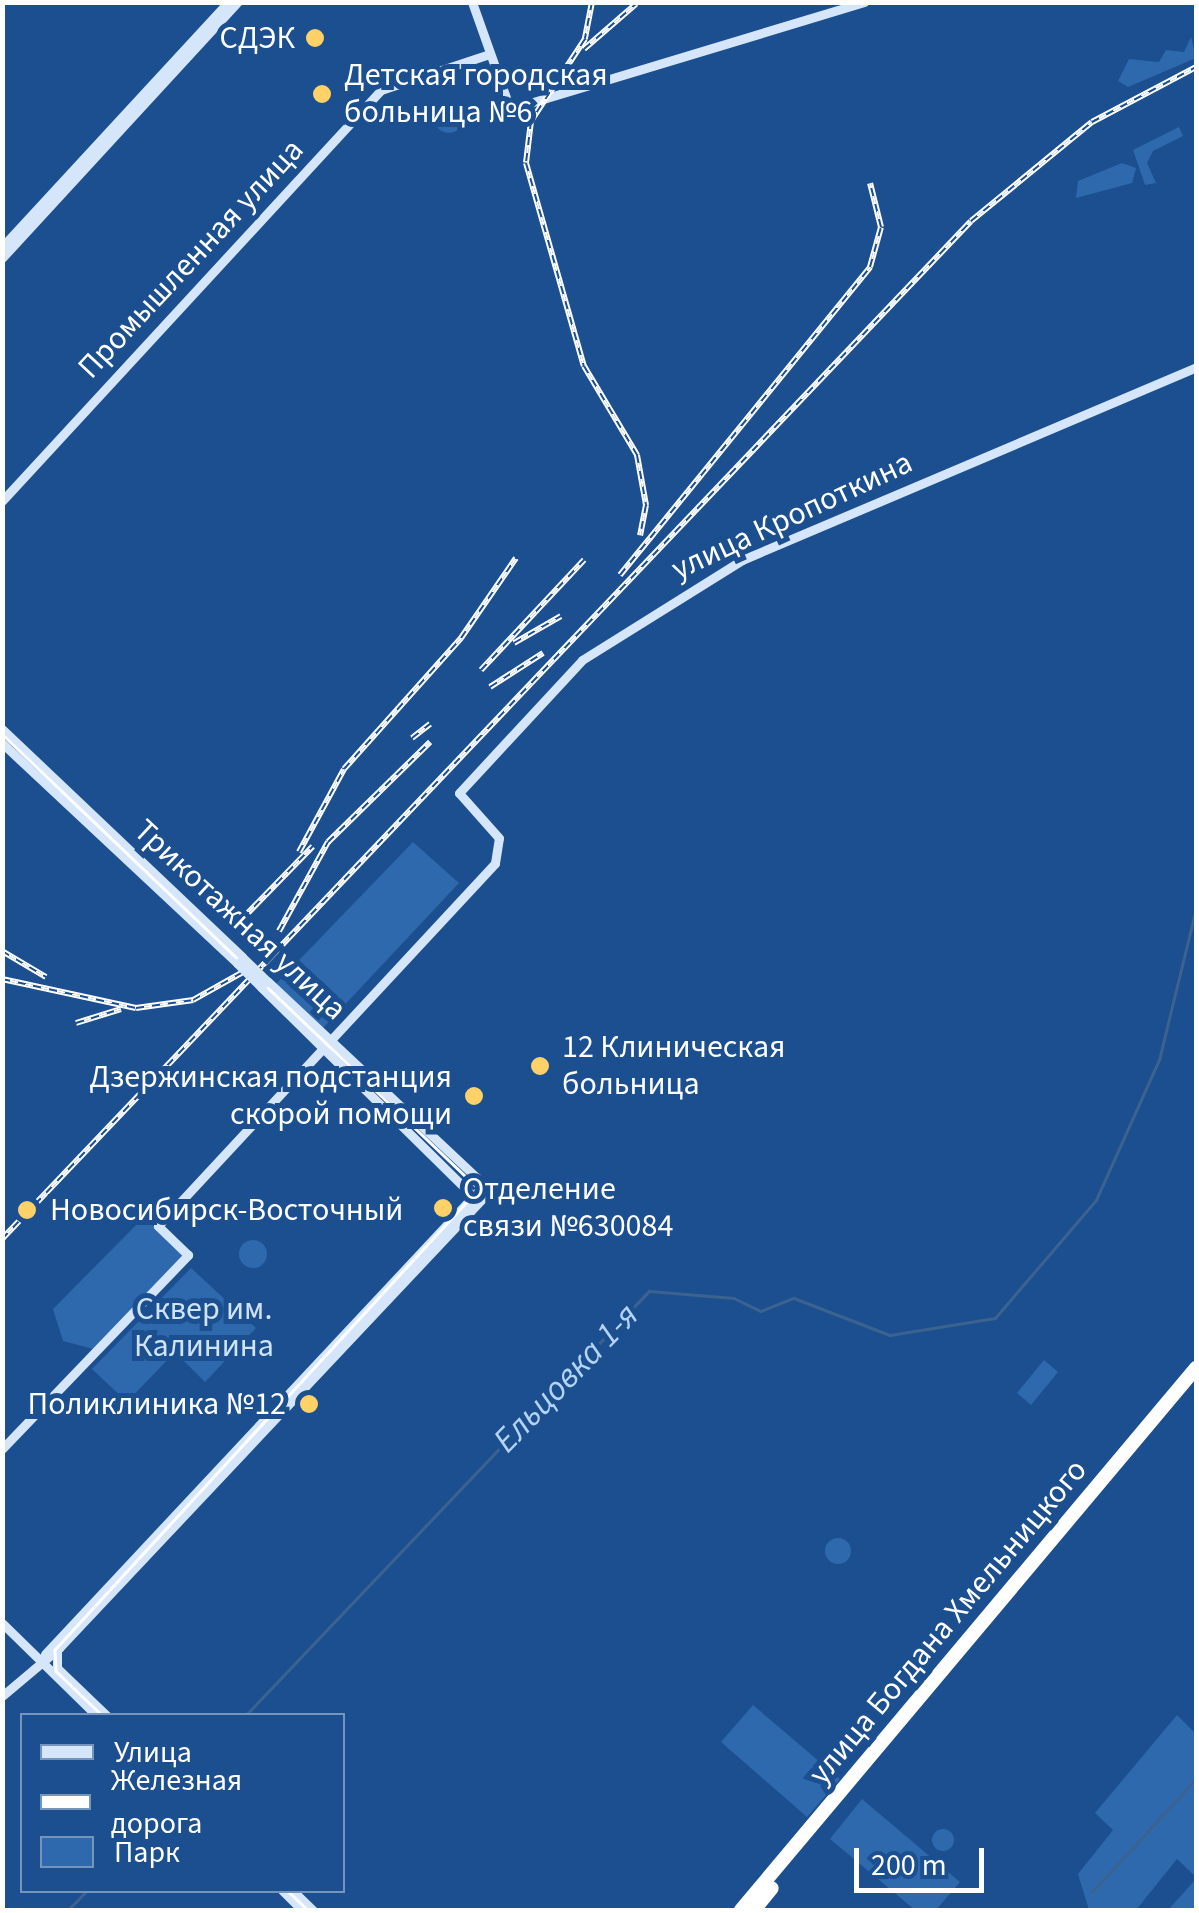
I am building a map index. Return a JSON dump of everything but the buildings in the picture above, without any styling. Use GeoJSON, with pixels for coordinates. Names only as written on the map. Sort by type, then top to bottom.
{"type":"FeatureCollection","features":[{"type":"Feature","properties":{"kind":"highway","name":"улица Богдана Хмельницкого"},"geometry":{"type":"LineString","coordinates":[[741,1910],[1196,1368]]}},
{"type":"Feature","properties":{"kind":"highway","name":"улица Богдана Хмельницкого"},"geometry":{"type":"LineString","coordinates":[[754,1910],[1196,1382]]}},
{"type":"Feature","properties":{"kind":"main road"},"geometry":{"type":"LineString","coordinates":[[2,247],[228,2]]}},
{"type":"Feature","properties":{"kind":"main road"},"geometry":{"type":"LineString","coordinates":[[2,258],[237,2]]}},
{"type":"Feature","properties":{"kind":"main road"},"geometry":{"type":"LineString","coordinates":[[472,2],[500,101],[514,109],[864,2]]}},
{"type":"Feature","properties":{"kind":"main road","name":"Промышленная улица"},"geometry":{"type":"LineString","coordinates":[[2,501],[381,90],[487,55]]}},
{"type":"Feature","properties":{"kind":"main road","name":"улица Кропоткина"},"geometry":{"type":"LineString","coordinates":[[326,1042],[492,868],[501,853],[495,833],[461,802],[461,788],[619,631],[742,560],[1196,367]]}},
{"type":"Feature","properties":{"kind":"main road","name":"Трикотажная улица"},"geometry":{"type":"LineString","coordinates":[[2,729],[265,985],[484,1188],[472,1204]]}},
{"type":"Feature","properties":{"kind":"main road","name":"Трикотажная улица"},"geometry":{"type":"LineString","coordinates":[[2,743],[239,960]]}},
{"type":"Feature","properties":{"kind":"main road"},"geometry":{"type":"LineString","coordinates":[[2,1449],[188,1256],[158,1226],[326,1042]]}},
{"type":"Feature","properties":{"kind":"main road","name":"Трикотажная улица"},"geometry":{"type":"LineString","coordinates":[[397,1108],[468,1182],[472,1204]]}},
{"type":"Feature","properties":{"kind":"main road"},"geometry":{"type":"LineString","coordinates":[[40,1660],[59,1648],[472,1204]]}},
{"type":"Feature","properties":{"kind":"main road"},"geometry":{"type":"LineString","coordinates":[[2,1696],[472,1204]]}},
{"type":"Feature","properties":{"kind":"main road"},"geometry":{"type":"LineString","coordinates":[[2,1623],[93,1713]]}},
{"type":"Feature","properties":{"kind":"main road"},"geometry":{"type":"LineString","coordinates":[[55,1664],[59,1648]]}},
{"type":"Feature","properties":{"kind":"main road"},"geometry":{"type":"LineString","coordinates":[[40,1660],[55,1664],[104,1713]]}},
{"type":"Feature","properties":{"kind":"green space"},"geometry":{"type":"Polygon","coordinates":[[[1191,37],[1196,58],[1128,87],[1118,81],[1129,59],[1159,62],[1166,50],[1184,52],[1191,37]]]}},
{"type":"Feature","properties":{"kind":"green space"},"geometry":{"type":"Polygon","coordinates":[[[449,103],[460,107],[464,118],[460,129],[449,133],[438,129],[434,118],[438,107],[449,103]]]}},
{"type":"Feature","properties":{"kind":"green space"},"geometry":{"type":"Polygon","coordinates":[[[1179,127],[1183,136],[1153,151],[1147,163],[1156,183],[1145,185],[1133,150],[1179,127]]]}},
{"type":"Feature","properties":{"kind":"green space"},"geometry":{"type":"Polygon","coordinates":[[[1122,163],[1136,168],[1132,183],[1076,198],[1078,181],[1122,163]]]}},
{"type":"Feature","properties":{"kind":"green space"},"geometry":{"type":"Polygon","coordinates":[[[413,842],[459,883],[323,1028],[276,984],[413,842]]]}},
{"type":"Feature","properties":{"kind":"green space"},"geometry":{"type":"Polygon","coordinates":[[[144,1217],[183,1255],[93,1349],[63,1341],[53,1309],[144,1217]]]}},
{"type":"Feature","properties":{"kind":"green space"},"geometry":{"type":"Polygon","coordinates":[[[253,1240],[263,1244],[267,1254],[263,1264],[253,1268],[243,1264],[239,1254],[243,1244],[253,1240]]]}},
{"type":"Feature","properties":{"kind":"green space","name":"Сквер им. Калинина"},"geometry":{"type":"Polygon","coordinates":[[[191,1268],[256,1328],[205,1382],[175,1352],[127,1402],[92,1369],[191,1268]]]}},
{"type":"Feature","properties":{"kind":"green space"},"geometry":{"type":"Polygon","coordinates":[[[1044,1360],[1058,1372],[1031,1405],[1017,1393],[1044,1360]]]}},
{"type":"Feature","properties":{"kind":"green space"},"geometry":{"type":"Polygon","coordinates":[[[838,1538],[848,1541],[848,1561],[838,1564],[828,1561],[825,1551],[828,1541],[838,1538]]]}},
{"type":"Feature","properties":{"kind":"green space"},"geometry":{"type":"Polygon","coordinates":[[[753,1705],[840,1779],[807,1817],[721,1742],[753,1705]]]}},
{"type":"Feature","properties":{"kind":"green space"},"geometry":{"type":"Polygon","coordinates":[[[1177,1715],[1196,1734],[1196,1877],[1177,1859],[1136,1910],[1089,1910],[1078,1874],[1113,1830],[1095,1813],[1177,1715]]]}},
{"type":"Feature","properties":{"kind":"green space"},"geometry":{"type":"Polygon","coordinates":[[[862,1799],[960,1882],[936,1910],[915,1910],[830,1839],[862,1799]]]}},
{"type":"Feature","properties":{"kind":"green space"},"geometry":{"type":"Polygon","coordinates":[[[943,1829],[951,1832],[951,1848],[943,1851],[935,1848],[932,1840],[935,1832],[943,1829]]]}},
{"type":"Feature","properties":{"kind":"green space"},"geometry":{"type":"Polygon","coordinates":[[[1196,1879],[1196,1910],[1168,1910],[1196,1879]]]}},
{"type":"Feature","properties":{"kind":"waterway","name":"Ельцовка 1-я"},"geometry":{"type":"LineString","coordinates":[[248,1713],[649,1291],[734,1298],[761,1311],[794,1298],[890,1335],[995,1318],[1096,1200],[1159,1060],[1196,908]]}},
{"type":"Feature","properties":{"kind":"waterway"},"geometry":{"type":"LineString","coordinates":[[1092,1892],[1196,1779]]}},
{"type":"Feature","properties":{"kind":"waterway","name":"Ельцовка 1-я"},"geometry":{"type":"LineString","coordinates":[[68,1910],[84,1893]]}},
{"type":"Feature","properties":{"kind":"tram line"},"geometry":{"type":"LineString","coordinates":[[2,734],[479,1189],[55,1650],[56,1671],[100,1713]]}},
{"type":"Feature","properties":{"kind":"tram line"},"geometry":{"type":"LineString","coordinates":[[745,1910],[1196,1373]]}},
{"type":"Feature","properties":{"kind":"tram line"},"geometry":{"type":"LineString","coordinates":[[290,1893],[308,1910]]}},
{"type":"Feature","properties":{"kind":"railway"},"geometry":{"type":"LineString","coordinates":[[592,2],[585,39],[531,121],[526,163],[584,366],[637,455],[646,505],[640,535]]}},
{"type":"Feature","properties":{"kind":"railway"},"geometry":{"type":"LineString","coordinates":[[584,49],[636,4]]}},
{"type":"Feature","properties":{"kind":"railway"},"geometry":{"type":"LineString","coordinates":[[2,1239],[971,221],[1092,122],[1196,67]]}},
{"type":"Feature","properties":{"kind":"railway"},"geometry":{"type":"LineString","coordinates":[[620,575],[870,267],[881,227],[870,183]]}},
{"type":"Feature","properties":{"kind":"railway"},"geometry":{"type":"LineString","coordinates":[[299,852],[344,769],[461,638],[516,558]]}},
{"type":"Feature","properties":{"kind":"railway"},"geometry":{"type":"LineString","coordinates":[[481,670],[584,560]]}},
{"type":"Feature","properties":{"kind":"railway"},"geometry":{"type":"LineString","coordinates":[[514,643],[561,616]]}},
{"type":"Feature","properties":{"kind":"railway"},"geometry":{"type":"LineString","coordinates":[[490,687],[543,653]]}},
{"type":"Feature","properties":{"kind":"railway"},"geometry":{"type":"LineString","coordinates":[[412,738],[430,724]]}},
{"type":"Feature","properties":{"kind":"railway"},"geometry":{"type":"LineString","coordinates":[[279,931],[328,842],[430,742]]}},
{"type":"Feature","properties":{"kind":"railway"},"geometry":{"type":"LineString","coordinates":[[243,918],[313,846]]}},
{"type":"Feature","properties":{"kind":"railway"},"geometry":{"type":"LineString","coordinates":[[2,951],[46,977]]}},
{"type":"Feature","properties":{"kind":"railway"},"geometry":{"type":"LineString","coordinates":[[2,979],[136,1008],[193,1000],[243,972]]}},
{"type":"Feature","properties":{"kind":"railway"},"geometry":{"type":"LineString","coordinates":[[76,1023],[121,1009]]}},
{"type":"Feature","properties":{"kind":"place","name":"СДЭК"},"geometry":{"type":"Point","coordinates":[315,38]}},
{"type":"Feature","properties":{"kind":"place","name":"Детская городская больница №6"},"geometry":{"type":"Point","coordinates":[322,94]}},
{"type":"Feature","properties":{"kind":"place","name":"12 Клиническая больница"},"geometry":{"type":"Point","coordinates":[540,1066]}},
{"type":"Feature","properties":{"kind":"place","name":"Дзержинская подстанция скорой помощи"},"geometry":{"type":"Point","coordinates":[474,1096]}},
{"type":"Feature","properties":{"kind":"place","name":"Отделение связи №630084"},"geometry":{"type":"Point","coordinates":[443,1208]}},
{"type":"Feature","properties":{"kind":"place","name":"Новосибирск-Восточный"},"geometry":{"type":"Point","coordinates":[27,1210]}},
{"type":"Feature","properties":{"kind":"place","name":"Поликлиника №12"},"geometry":{"type":"Point","coordinates":[309,1404]}}]}
